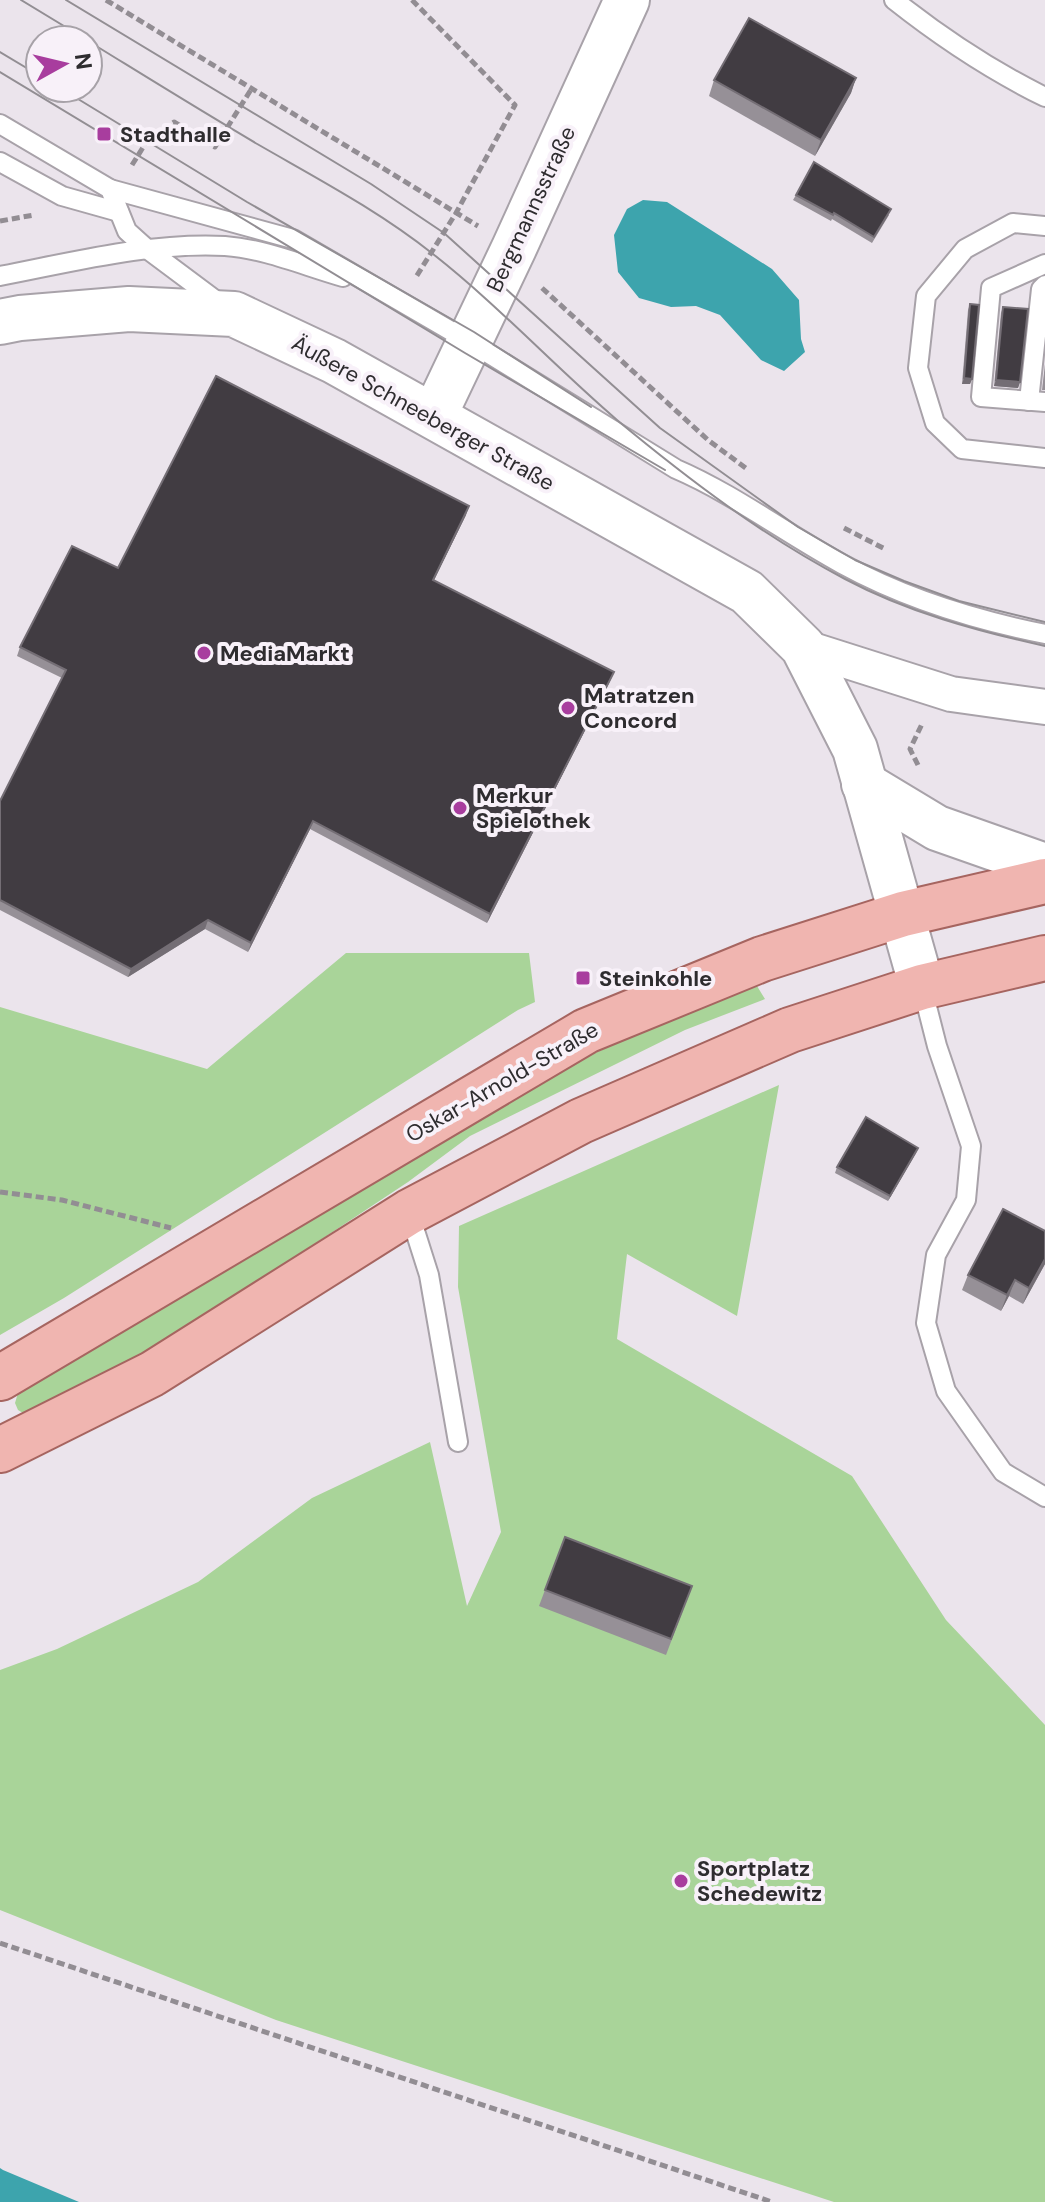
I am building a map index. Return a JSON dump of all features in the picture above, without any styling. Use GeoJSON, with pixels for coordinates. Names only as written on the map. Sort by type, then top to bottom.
{"type":"FeatureCollection","features":[{"type":"Feature","properties":{"kind":"main road","name":"Bergmannsstraße"},"geometry":{"type":"LineString","coordinates":[[434,416],[627,0]]}},
{"type":"Feature","properties":{"kind":"main road","name":"Äußere Schneeberger Straße"},"geometry":{"type":"LineString","coordinates":[[0,322],[129,309],[234,314],[334,361],[747,592],[803,647],[855,749],[922,987]]}},
{"type":"Feature","properties":{"kind":"main road"},"geometry":{"type":"LineString","coordinates":[[864,784],[937,828],[1045,866]]}},
{"type":"Feature","properties":{"kind":"main road","name":"Oskar-Arnold-Straße"},"geometry":{"type":"LineString","coordinates":[[0,1378],[586,1031],[762,959],[903,914],[1045,881]]}},
{"type":"Feature","properties":{"kind":"main road"},"geometry":{"type":"LineString","coordinates":[[0,1450],[152,1374],[409,1212],[581,1121],[755,1044],[922,987],[1045,958]]}},
{"type":"Feature","properties":{"kind":"street","name":"Äußere Schneeberger Straße"},"geometry":{"type":"LineString","coordinates":[[803,647],[951,694],[1045,707]]}},
{"type":"Feature","properties":{"kind":"lane"},"geometry":{"type":"LineString","coordinates":[[894,0],[940,36],[1006,78],[1045,97]]}},
{"type":"Feature","properties":{"kind":"lane"},"geometry":{"type":"LineString","coordinates":[[0,124],[110,189],[293,239],[470,342],[676,469],[704,481],[845,566],[956,612],[1045,634]]}},
{"type":"Feature","properties":{"kind":"lane"},"geometry":{"type":"LineString","coordinates":[[0,162],[62,196],[119,212]]}},
{"type":"Feature","properties":{"kind":"lane"},"geometry":{"type":"LineString","coordinates":[[110,189],[127,231],[234,314]]}},
{"type":"Feature","properties":{"kind":"lane"},"geometry":{"type":"LineString","coordinates":[[1045,226],[1013,223],[965,249],[926,296],[918,368],[935,423],[962,449],[1045,458]]}},
{"type":"Feature","properties":{"kind":"lane"},"geometry":{"type":"LineString","coordinates":[[0,276],[147,249],[225,246],[265,252],[369,284]]}},
{"type":"Feature","properties":{"kind":"lane"},"geometry":{"type":"LineString","coordinates":[[1045,264],[991,288],[981,397],[1037,401],[1041,289],[1045,285]]}},
{"type":"Feature","properties":{"kind":"lane"},"geometry":{"type":"LineString","coordinates":[[922,987],[937,1046],[971,1146],[966,1200],[936,1255],[926,1323],[946,1391],[1003,1472],[1045,1497]]}},
{"type":"Feature","properties":{"kind":"lane"},"geometry":{"type":"LineString","coordinates":[[409,1212],[429,1275],[458,1442]]}},
{"type":"Feature","properties":{"kind":"path"},"geometry":{"type":"LineString","coordinates":[[106,0],[514,248],[545,270],[542,288],[708,440],[748,469]]}},
{"type":"Feature","properties":{"kind":"path"},"geometry":{"type":"LineString","coordinates":[[412,0],[515,105],[456,213]]}},
{"type":"Feature","properties":{"kind":"path"},"geometry":{"type":"LineString","coordinates":[[131,167],[147,141],[174,122],[215,147],[252,88]]}},
{"type":"Feature","properties":{"kind":"path"},"geometry":{"type":"LineString","coordinates":[[834,523],[895,555]]}},
{"type":"Feature","properties":{"kind":"path"},"geometry":{"type":"LineString","coordinates":[[921,770],[910,749],[923,723]]}},
{"type":"Feature","properties":{"kind":"path"},"geometry":{"type":"LineString","coordinates":[[0,1192],[92,1207],[227,1244]]}},
{"type":"Feature","properties":{"kind":"path"},"geometry":{"type":"LineString","coordinates":[[0,1943],[772,2202]]}},
{"type":"Feature","properties":{"kind":"green space"},"geometry":{"type":"Polygon","coordinates":[[[346,953],[529,953],[535,1002],[64,1298],[0,1335],[0,1007],[207,1069],[346,953]]]}},
{"type":"Feature","properties":{"kind":"green space"},"geometry":{"type":"Polygon","coordinates":[[[757,986],[765,999],[685,1030],[470,1136],[408,1182],[236,1296],[100,1380],[28,1416],[18,1410],[15,1403],[18,1393],[536,1081],[642,1031],[757,986]]]}},
{"type":"Feature","properties":{"kind":"green space"},"geometry":{"type":"Polygon","coordinates":[[[779,1085],[737,1316],[627,1254],[617,1339],[852,1476],[946,1620],[1045,1725],[1045,2202],[834,2202],[276,2020],[0,1910],[0,1670],[57,1649],[198,1582],[312,1498],[430,1442],[467,1606],[501,1532],[458,1287],[459,1226],[779,1085]]]}},
{"type":"Feature","properties":{"kind":"water"},"geometry":{"type":"Polygon","coordinates":[[[643,200],[667,202],[772,269],[799,300],[801,339],[805,352],[784,371],[761,360],[720,315],[696,306],[671,307],[639,298],[618,272],[614,235],[627,209],[643,200]]]}},
{"type":"Feature","properties":{"kind":"water"},"geometry":{"type":"Polygon","coordinates":[[[0,2168],[3,2170],[79,2202],[0,2202],[0,2168]]]}},
{"type":"Feature","properties":{"kind":"building"},"geometry":{"type":"Polygon","coordinates":[[[749,18],[856,78],[821,140],[714,80],[749,18]]]}},
{"type":"Feature","properties":{"kind":"building"},"geometry":{"type":"Polygon","coordinates":[[[814,162],[891,209],[874,237],[796,195],[814,162]]]}},
{"type":"Feature","properties":{"kind":"building"},"geometry":{"type":"Polygon","coordinates":[[[970,304],[979,305],[972,379],[964,378],[970,304]]]}},
{"type":"Feature","properties":{"kind":"building"},"geometry":{"type":"Polygon","coordinates":[[[1003,307],[1028,309],[1020,382],[996,380],[1003,307]]]}},
{"type":"Feature","properties":{"kind":"building"},"geometry":{"type":"Polygon","coordinates":[[[216,376],[469,506],[433,580],[614,672],[490,914],[313,821],[251,943],[208,920],[131,969],[0,900],[0,801],[66,670],[20,647],[72,546],[118,568],[216,376]]]}},
{"type":"Feature","properties":{"kind":"building"},"geometry":{"type":"Polygon","coordinates":[[[866,1117],[918,1148],[890,1196],[837,1167],[866,1117]]]}},
{"type":"Feature","properties":{"kind":"building"},"geometry":{"type":"Polygon","coordinates":[[[1003,1209],[1045,1231],[1045,1259],[1029,1288],[1015,1280],[1007,1295],[968,1275],[1003,1209]]]}},
{"type":"Feature","properties":{"kind":"building"},"geometry":{"type":"Polygon","coordinates":[[[565,1537],[692,1586],[671,1639],[545,1590],[565,1537]]]}},
{"type":"Feature","properties":{"kind":"tram line"},"geometry":{"type":"LineString","coordinates":[[21,0],[61,24]]}},
{"type":"Feature","properties":{"kind":"tram line"},"geometry":{"type":"LineString","coordinates":[[66,0],[371,184],[444,233],[660,428],[798,527],[855,560],[904,581],[959,601],[1045,622]]}},
{"type":"Feature","properties":{"kind":"tram line"},"geometry":{"type":"LineString","coordinates":[[104,51],[348,196],[412,238],[480,294],[617,420],[699,485],[785,544],[845,579],[918,611],[1045,646]]}},
{"type":"Feature","properties":{"kind":"tram line"},"geometry":{"type":"LineString","coordinates":[[0,52],[24,66]]}},
{"type":"Feature","properties":{"kind":"tram line"},"geometry":{"type":"LineString","coordinates":[[0,72],[665,470]]}},
{"type":"Feature","properties":{"kind":"tram line"},"geometry":{"type":"LineString","coordinates":[[86,104],[247,202],[474,332],[591,407]]}},
{"type":"Feature","properties":{"kind":"place","name":"Stadthalle"},"geometry":{"type":"Point","coordinates":[104,134]}},
{"type":"Feature","properties":{"kind":"place","name":"MediaMarkt"},"geometry":{"type":"Point","coordinates":[204,653]}},
{"type":"Feature","properties":{"kind":"place","name":"Matratzen Concord"},"geometry":{"type":"Point","coordinates":[568,708]}},
{"type":"Feature","properties":{"kind":"place","name":"Merkur Spielothek"},"geometry":{"type":"Point","coordinates":[460,808]}},
{"type":"Feature","properties":{"kind":"place","name":"Steinkohle"},"geometry":{"type":"Point","coordinates":[583,978]}},
{"type":"Feature","properties":{"kind":"place","name":"Sportplatz Schedewitz"},"geometry":{"type":"Point","coordinates":[681,1881]}}]}
